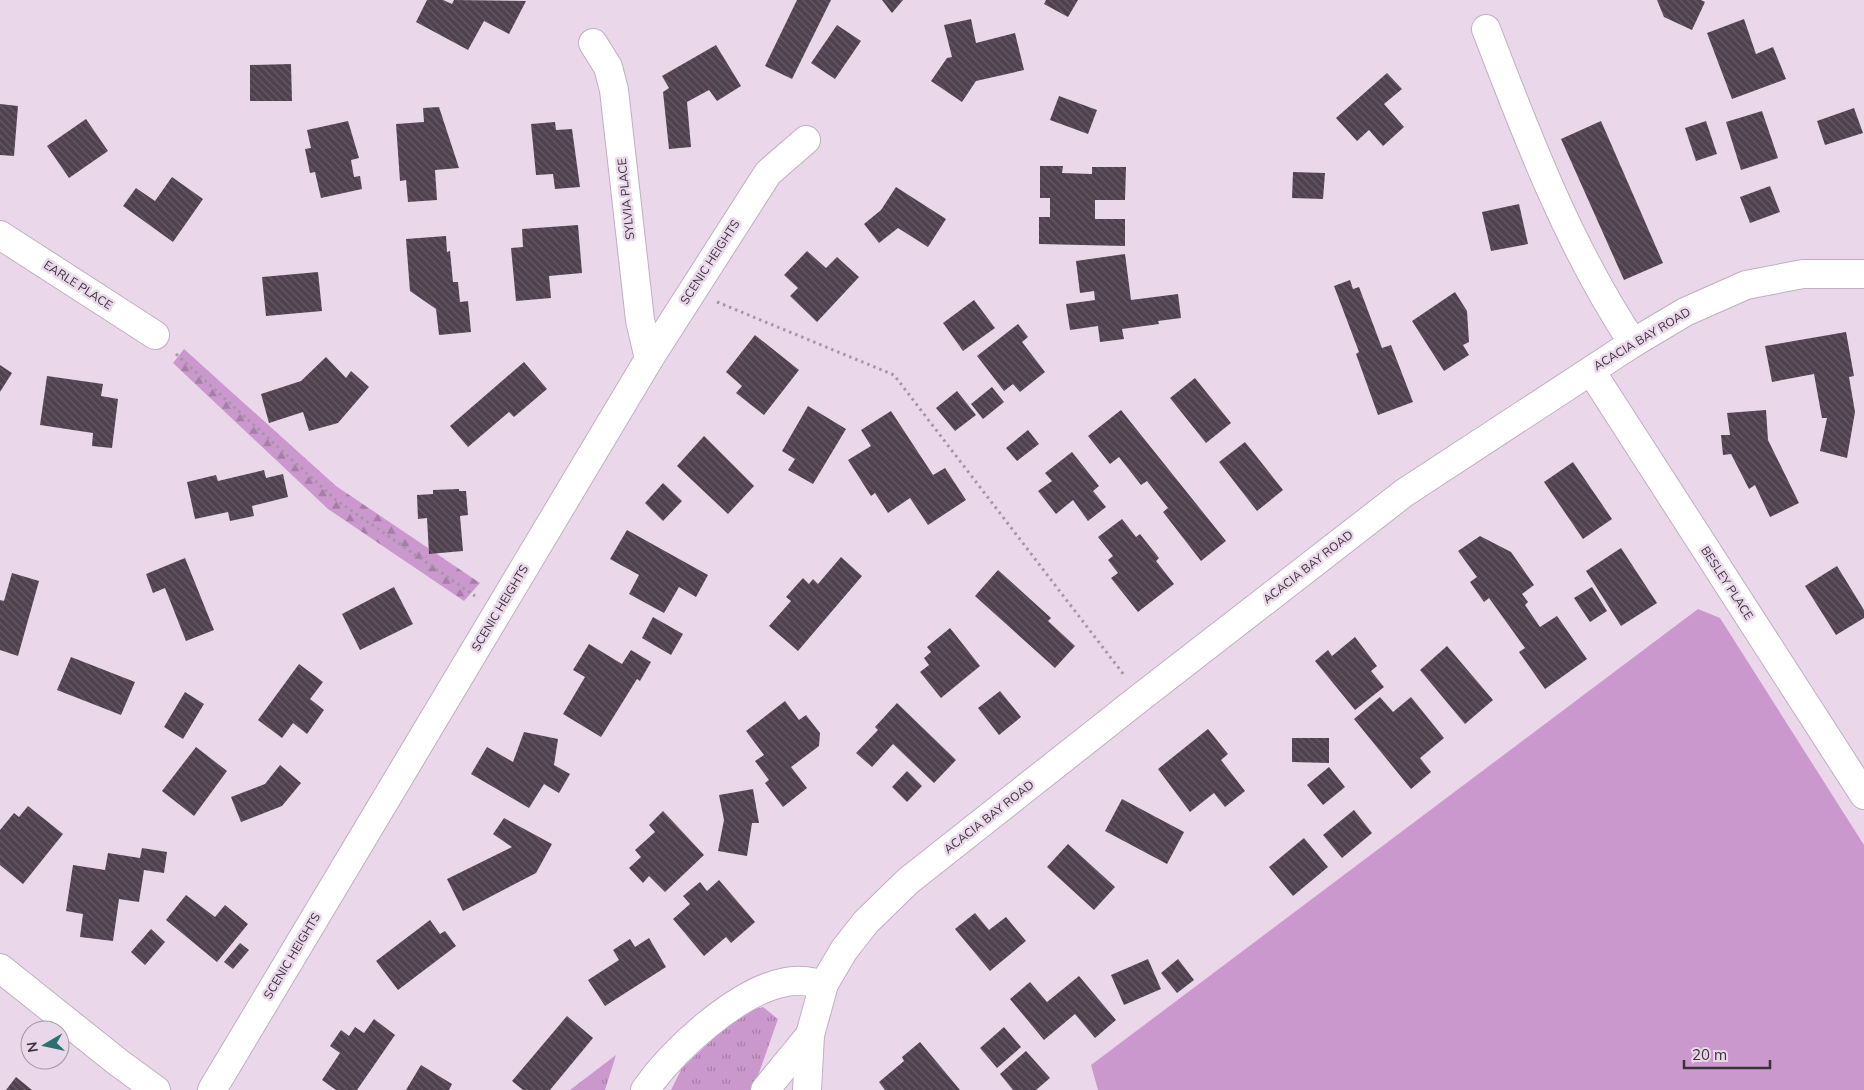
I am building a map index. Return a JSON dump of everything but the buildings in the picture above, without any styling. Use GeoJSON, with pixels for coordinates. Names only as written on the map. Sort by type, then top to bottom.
{"type":"FeatureCollection","features":[{"type":"Feature","properties":{"kind":"street"},"geometry":{"type":"LineString","coordinates":[[1486,29],[1529,138],[1568,226],[1616,317],[1633,343]]}},
{"type":"Feature","properties":{"kind":"street","name":"SYLVIA PLACE"},"geometry":{"type":"LineString","coordinates":[[593,43],[608,67],[614,90],[640,320],[649,359]]}},
{"type":"Feature","properties":{"kind":"street","name":"SCENIC HEIGHTS"},"geometry":{"type":"LineString","coordinates":[[212,1090],[649,359],[768,173],[806,140]]}},
{"type":"Feature","properties":{"kind":"street","name":"EARLE PLACE"},"geometry":{"type":"LineString","coordinates":[[0,234],[155,335]]}},
{"type":"Feature","properties":{"kind":"street","name":"ACACIA BAY ROAD"},"geometry":{"type":"LineString","coordinates":[[807,1090],[810,1036],[824,984],[844,950],[861,929],[908,882],[1141,696],[1404,493],[1591,370],[1685,312],[1746,285],[1803,274],[1864,274]]}},
{"type":"Feature","properties":{"kind":"street","name":"BESLEY PLACE"},"geometry":{"type":"LineString","coordinates":[[1591,370],[1864,795]]}},
{"type":"Feature","properties":{"kind":"street"},"geometry":{"type":"LineString","coordinates":[[0,968],[119,1063],[156,1090]]}},
{"type":"Feature","properties":{"kind":"street"},"geometry":{"type":"LineString","coordinates":[[645,1090],[676,1053],[726,1011],[753,992],[788,981],[824,984]]}},
{"type":"Feature","properties":{"kind":"street"},"geometry":{"type":"LineString","coordinates":[[765,1090],[810,1036]]}},
{"type":"Feature","properties":{"kind":"path"},"geometry":{"type":"LineString","coordinates":[[691,292],[894,375],[1141,696]]}},
{"type":"Feature","properties":{"kind":"path"},"geometry":{"type":"LineString","coordinates":[[155,335],[336,500],[498,612]]}},
{"type":"Feature","properties":{"kind":"green space"},"geometry":{"type":"Polygon","coordinates":[[[184,349],[336,486],[480,583],[464,601],[328,509],[173,363],[184,349]]]}},
{"type":"Feature","properties":{"kind":"green space"},"geometry":{"type":"Polygon","coordinates":[[[1698,609],[1720,618],[1864,845],[1864,1090],[1098,1090],[1091,1065],[1698,609]]]}},
{"type":"Feature","properties":{"kind":"green space"},"geometry":{"type":"Polygon","coordinates":[[[763,1007],[778,1019],[753,1090],[671,1090],[682,1068],[741,1013],[763,1007]]]}},
{"type":"Feature","properties":{"kind":"green space"},"geometry":{"type":"Polygon","coordinates":[[[616,1055],[605,1090],[570,1090],[616,1055]]]}}]}
